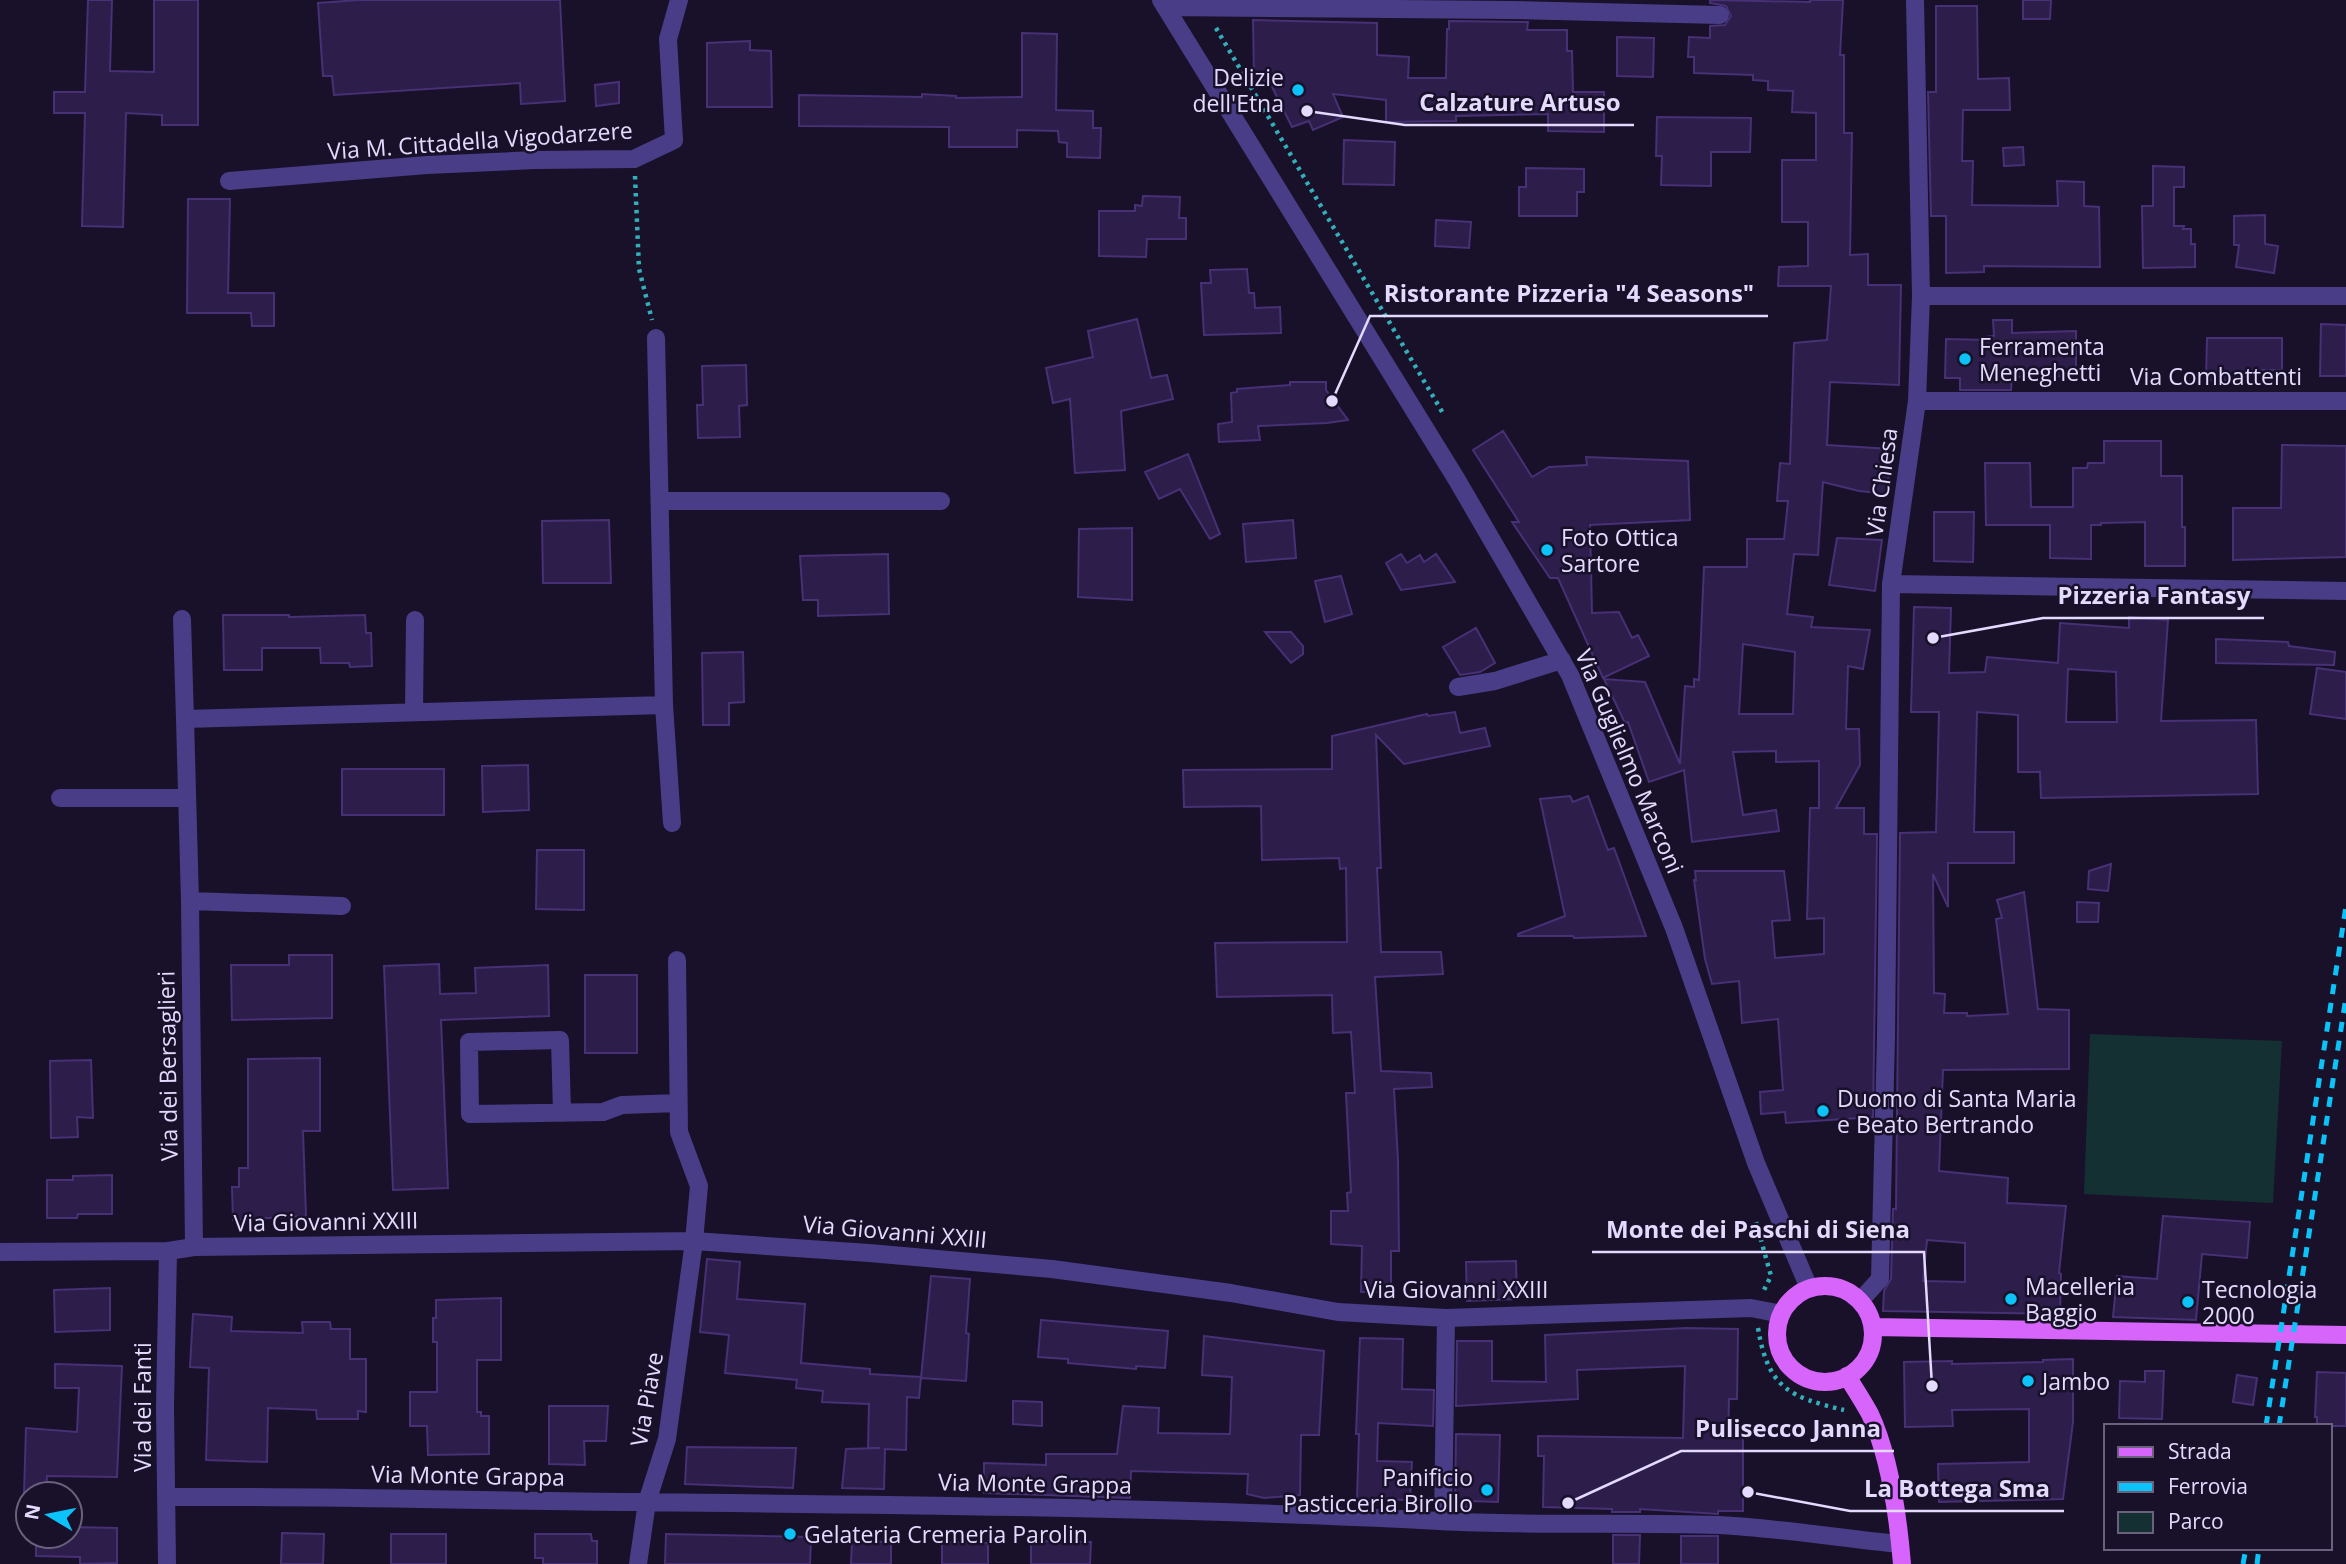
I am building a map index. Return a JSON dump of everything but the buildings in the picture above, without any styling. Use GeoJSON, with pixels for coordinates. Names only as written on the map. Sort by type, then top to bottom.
{"type":"FeatureCollection","features":[{"type":"Feature","properties":{"kind":"main road"},"geometry":{"type":"LineString","coordinates":[[1823,1286],[1850,1292],[1860,1301],[1873,1327],[1868,1356],[1859,1367],[1847,1376],[1833,1381],[1804,1377],[1792,1369],[1783,1357],[1778,1343],[1778,1328],[1788,1303],[1810,1288],[1823,1286]]}},
{"type":"Feature","properties":{"kind":"main road"},"geometry":{"type":"LineString","coordinates":[[1873,1327],[2346,1335]]}},
{"type":"Feature","properties":{"kind":"main road"},"geometry":{"type":"LineString","coordinates":[[1847,1376],[1870,1414],[1883,1450],[1902,1564]]}},
{"type":"Feature","properties":{"kind":"street","name":"Via M. Cittadella Vigodarzere"},"geometry":{"type":"LineString","coordinates":[[229,181],[535,160],[634,159],[674,140],[668,39],[679,0]]}},
{"type":"Feature","properties":{"kind":"street","name":"Via Chiesa"},"geometry":{"type":"LineString","coordinates":[[1860,1301],[1880,1279],[1886,1037],[1891,584],[1917,401],[1921,296],[1915,0]]}},
{"type":"Feature","properties":{"kind":"street"},"geometry":{"type":"LineString","coordinates":[[1163,4],[1720,15]]}},
{"type":"Feature","properties":{"kind":"street","name":"Via Guglielmo Marconi"},"geometry":{"type":"LineString","coordinates":[[1163,4],[1457,480],[1570,675],[1674,928],[1756,1163],[1810,1288]]}},
{"type":"Feature","properties":{"kind":"street"},"geometry":{"type":"LineString","coordinates":[[1921,296],[2346,296]]}},
{"type":"Feature","properties":{"kind":"street"},"geometry":{"type":"LineString","coordinates":[[656,338],[664,705],[673,822]]}},
{"type":"Feature","properties":{"kind":"street","name":"Via Combattenti"},"geometry":{"type":"LineString","coordinates":[[1917,401],[2346,401]]}},
{"type":"Feature","properties":{"kind":"street"},"geometry":{"type":"LineString","coordinates":[[660,501],[941,501]]}},
{"type":"Feature","properties":{"kind":"street"},"geometry":{"type":"LineString","coordinates":[[1891,584],[2346,592]]}},
{"type":"Feature","properties":{"kind":"street","name":"Via dei Bersaglieri"},"geometry":{"type":"LineString","coordinates":[[182,619],[194,1247]]}},
{"type":"Feature","properties":{"kind":"street"},"geometry":{"type":"LineString","coordinates":[[414,712],[415,620]]}},
{"type":"Feature","properties":{"kind":"street"},"geometry":{"type":"LineString","coordinates":[[1458,687],[1495,681],[1562,660]]}},
{"type":"Feature","properties":{"kind":"street"},"geometry":{"type":"LineString","coordinates":[[185,719],[664,705]]}},
{"type":"Feature","properties":{"kind":"street"},"geometry":{"type":"LineString","coordinates":[[60,798],[186,798]]}},
{"type":"Feature","properties":{"kind":"street"},"geometry":{"type":"LineString","coordinates":[[189,892],[342,906]]}},
{"type":"Feature","properties":{"kind":"street","name":"Via Piave"},"geometry":{"type":"LineString","coordinates":[[638,1564],[647,1502],[667,1439],[699,1186],[678,1132],[677,960]]}},
{"type":"Feature","properties":{"kind":"street"},"geometry":{"type":"LineString","coordinates":[[562,1113],[560,1040],[469,1042],[470,1114],[562,1113],[603,1112],[622,1105],[678,1103]]}},
{"type":"Feature","properties":{"kind":"street","name":"Via Giovanni XXIII"},"geometry":{"type":"LineString","coordinates":[[0,1252],[694,1241],[1052,1269],[1231,1293],[1338,1312],[1446,1318],[1751,1308],[1782,1314]]}},
{"type":"Feature","properties":{"kind":"street","name":"Via dei Fanti"},"geometry":{"type":"LineString","coordinates":[[167,1564],[165,1407],[168,1251]]}},
{"type":"Feature","properties":{"kind":"street"},"geometry":{"type":"LineString","coordinates":[[1443,1521],[1446,1318]]}},
{"type":"Feature","properties":{"kind":"street","name":"Via Monte Grappa"},"geometry":{"type":"LineString","coordinates":[[167,1497],[329,1496],[468,1501],[1248,1511],[1443,1521],[1723,1525],[1840,1535],[1900,1544]]}},
{"type":"Feature","properties":{"kind":"path"},"geometry":{"type":"LineString","coordinates":[[634,159],[639,269],[656,338]]}},
{"type":"Feature","properties":{"kind":"path"},"geometry":{"type":"LineString","coordinates":[[1754,1213],[1772,1276],[1751,1308],[1769,1370],[1783,1386],[1799,1397],[1846,1411]]}},
{"type":"Feature","properties":{"kind":"green space"},"geometry":{"type":"Polygon","coordinates":[[[2090,1034],[2282,1041],[2273,1203],[2084,1194],[2090,1034]]]}},
{"type":"Feature","properties":{"kind":"railway"},"geometry":{"type":"LineString","coordinates":[[2266,1424],[2346,906]]}},
{"type":"Feature","properties":{"kind":"railway"},"geometry":{"type":"LineString","coordinates":[[2279,1424],[2346,997]]}},
{"type":"Feature","properties":{"kind":"railway"},"geometry":{"type":"LineString","coordinates":[[2243,1564],[2246,1550]]}},
{"type":"Feature","properties":{"kind":"railway"},"geometry":{"type":"LineString","coordinates":[[2257,1564],[2259,1550]]}},
{"type":"Feature","properties":{"kind":"place","name":"Delizie dell'Etna"},"geometry":{"type":"Point","coordinates":[1298,90]}},
{"type":"Feature","properties":{"kind":"place","name":"Calzature Artuso"},"geometry":{"type":"Point","coordinates":[1307,111]}},
{"type":"Feature","properties":{"kind":"place","name":"Ferramenta Meneghetti"},"geometry":{"type":"Point","coordinates":[1965,359]}},
{"type":"Feature","properties":{"kind":"place","name":"Ristorante Pizzeria \"4 Seasons\""},"geometry":{"type":"Point","coordinates":[1332,401]}},
{"type":"Feature","properties":{"kind":"place","name":"Foto Ottica Sartore"},"geometry":{"type":"Point","coordinates":[1547,550]}},
{"type":"Feature","properties":{"kind":"place","name":"Pizzeria Fantasy"},"geometry":{"type":"Point","coordinates":[1933,638]}},
{"type":"Feature","properties":{"kind":"place","name":"Duomo di Santa Maria e Beato Bertrando"},"geometry":{"type":"Point","coordinates":[1823,1111]}},
{"type":"Feature","properties":{"kind":"place","name":"Macelleria Baggio"},"geometry":{"type":"Point","coordinates":[2011,1299]}},
{"type":"Feature","properties":{"kind":"place","name":"Tecnologia 2000"},"geometry":{"type":"Point","coordinates":[2188,1302]}},
{"type":"Feature","properties":{"kind":"place","name":"Jambo"},"geometry":{"type":"Point","coordinates":[2028,1381]}},
{"type":"Feature","properties":{"kind":"place","name":"Monte dei Paschi di Siena"},"geometry":{"type":"Point","coordinates":[1932,1386]}},
{"type":"Feature","properties":{"kind":"place","name":"Panificio Pasticceria Birollo"},"geometry":{"type":"Point","coordinates":[1487,1490]}},
{"type":"Feature","properties":{"kind":"place","name":"La Bottega Sma"},"geometry":{"type":"Point","coordinates":[1748,1492]}},
{"type":"Feature","properties":{"kind":"place","name":"Pulisecco Janna"},"geometry":{"type":"Point","coordinates":[1568,1503]}},
{"type":"Feature","properties":{"kind":"place","name":"Gelateria Cremeria Parolin"},"geometry":{"type":"Point","coordinates":[790,1534]}}]}
